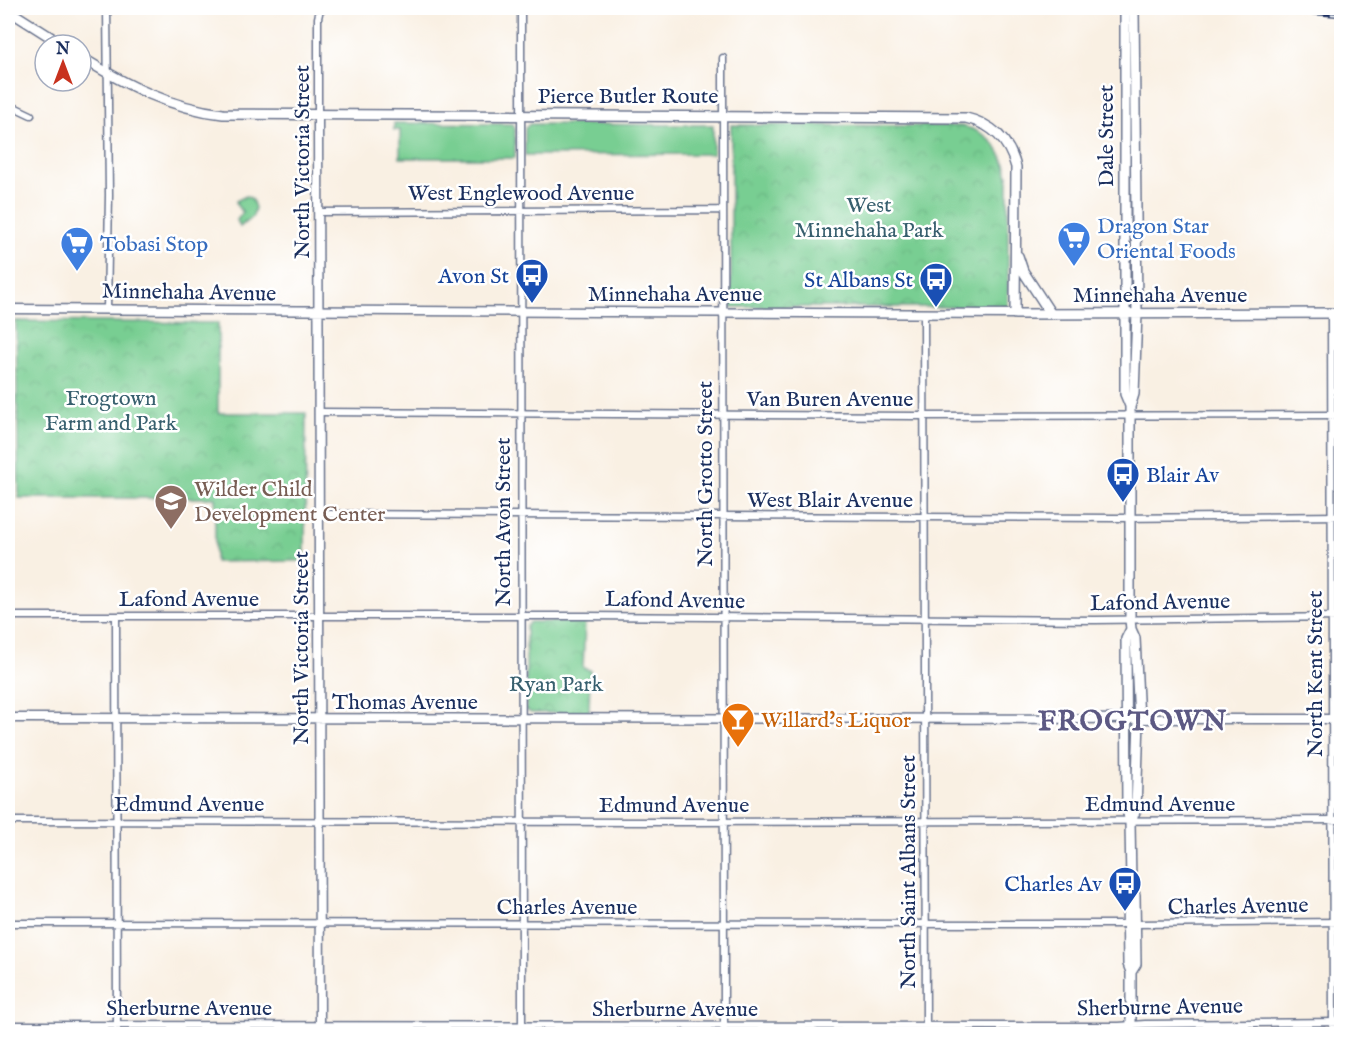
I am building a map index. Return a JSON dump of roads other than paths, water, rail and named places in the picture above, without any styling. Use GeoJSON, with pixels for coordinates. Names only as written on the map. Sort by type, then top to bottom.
{"type":"FeatureCollection","features":[{"type":"Feature","properties":{"kind":"main road","name":"Dale Street"},"geometry":{"type":"LineString","coordinates":[[1125,8],[1130,43],[1137,313],[1134,394],[1130,412],[1130,624],[1126,639],[1127,810],[1130,822],[1131,884],[1127,895],[1136,964],[1131,972],[1129,1030],[1136,1035]]}},
{"type":"Feature","properties":{"kind":"main road","name":"Dale Street"},"geometry":{"type":"LineString","coordinates":[[1130,412],[1125,394],[1125,313],[1130,43],[1134,8]]}},
{"type":"Feature","properties":{"kind":"main road"},"geometry":{"type":"LineString","coordinates":[[8,10],[44,33]]}},
{"type":"Feature","properties":{"kind":"main road","name":"Pierce Butler Route"},"geometry":{"type":"LineString","coordinates":[[93,64],[135,89],[165,101],[194,110],[223,114],[723,115],[958,118],[982,123],[1004,140],[1016,166],[1015,314]]}},
{"type":"Feature","properties":{"kind":"main road"},"geometry":{"type":"LineString","coordinates":[[1016,250],[1023,271],[1051,314]]}},
{"type":"Feature","properties":{"kind":"main road","name":"Minnehaha Avenue"},"geometry":{"type":"LineString","coordinates":[[1015,314],[1341,313]]}},
{"type":"Feature","properties":{"kind":"main road","name":"Dale Street"},"geometry":{"type":"LineString","coordinates":[[1130,624],[1136,638],[1139,720],[1136,810],[1130,822]]}},
{"type":"Feature","properties":{"kind":"street"},"geometry":{"type":"LineString","coordinates":[[107,8],[109,74],[107,310]]}},
{"type":"Feature","properties":{"kind":"street","name":"North Victoria Street"},"geometry":{"type":"LineString","coordinates":[[320,1030],[318,18],[323,8]]}},
{"type":"Feature","properties":{"kind":"street","name":"North Avon Street"},"geometry":{"type":"LineString","coordinates":[[363,8],[511,8],[519,10],[521,19],[522,1035]]}},
{"type":"Feature","properties":{"kind":"street","name":"North Grotto Street"},"geometry":{"type":"LineString","coordinates":[[723,58],[724,1035]]}},
{"type":"Feature","properties":{"kind":"street"},"geometry":{"type":"LineString","coordinates":[[8,106],[31,115]]}},
{"type":"Feature","properties":{"kind":"street","name":"West Englewood Avenue"},"geometry":{"type":"LineString","coordinates":[[319,212],[723,210]]}},
{"type":"Feature","properties":{"kind":"street","name":"Minnehaha Avenue"},"geometry":{"type":"LineString","coordinates":[[8,309],[1015,314]]}},
{"type":"Feature","properties":{"kind":"street","name":"North Kent Street"},"geometry":{"type":"LineString","coordinates":[[1331,313],[1333,1035]]}},
{"type":"Feature","properties":{"kind":"street","name":"North Saint Albans Street"},"geometry":{"type":"LineString","coordinates":[[924,314],[926,1035]]}},
{"type":"Feature","properties":{"kind":"street","name":"Van Buren Avenue"},"geometry":{"type":"LineString","coordinates":[[319,412],[924,416],[1130,412],[1341,415]]}},
{"type":"Feature","properties":{"kind":"street","name":"West Blair Avenue"},"geometry":{"type":"LineString","coordinates":[[318,514],[1130,518],[1341,516]]}},
{"type":"Feature","properties":{"kind":"street","name":"Lafond Avenue"},"geometry":{"type":"LineString","coordinates":[[8,616],[924,619],[1130,624],[1341,617]]}},
{"type":"Feature","properties":{"kind":"street"},"geometry":{"type":"LineString","coordinates":[[116,616],[117,1035]]}},
{"type":"Feature","properties":{"kind":"street","name":"Thomas Avenue"},"geometry":{"type":"LineString","coordinates":[[8,718],[1341,719]]}},
{"type":"Feature","properties":{"kind":"street","name":"Edmund Avenue"},"geometry":{"type":"LineString","coordinates":[[8,821],[1130,822],[1341,820]]}},
{"type":"Feature","properties":{"kind":"street","name":"Charles Avenue"},"geometry":{"type":"LineString","coordinates":[[8,923],[1131,924],[1341,922]]}},
{"type":"Feature","properties":{"kind":"street","name":"Sherburne Avenue"},"geometry":{"type":"LineString","coordinates":[[8,1025],[320,1030],[522,1026],[926,1026],[1129,1030],[1341,1022]]}},
{"type":"Feature","properties":{"kind":"railway"},"geometry":{"type":"LineString","coordinates":[[1247,8],[1342,15]]}},
{"type":"Feature","properties":{"kind":"place","name":"Dragon Star Oriental Foods"},"geometry":{"type":"Point","coordinates":[1074,267]}},
{"type":"Feature","properties":{"kind":"place","name":"Tobasi Stop"},"geometry":{"type":"Point","coordinates":[77,272]}},
{"type":"Feature","properties":{"kind":"place","name":"Avon St"},"geometry":{"type":"Point","coordinates":[532,304]}},
{"type":"Feature","properties":{"kind":"place","name":"St Albans St"},"geometry":{"type":"Point","coordinates":[936,308]}},
{"type":"Feature","properties":{"kind":"place","name":"Blair Av"},"geometry":{"type":"Point","coordinates":[1123,503]}},
{"type":"Feature","properties":{"kind":"place","name":"Wilder Child Development Center"},"geometry":{"type":"Point","coordinates":[171,530]}},
{"type":"Feature","properties":{"kind":"place","name":"Willard's Liquor"},"geometry":{"type":"Point","coordinates":[738,748]}},
{"type":"Feature","properties":{"kind":"place","name":"Charles Av"},"geometry":{"type":"Point","coordinates":[1125,912]}},
{"type":"Feature","properties":{"kind":"district","name":"FROGTOWN"},"geometry":{"type":"Point","coordinates":[1133,720]}},
{"type":"Feature","properties":{"kind":"park label","name":"West Minnehaha Park"},"geometry":{"type":"Point","coordinates":[869,216]}},
{"type":"Feature","properties":{"kind":"park label","name":"Frogtown Farm and Park"},"geometry":{"type":"Point","coordinates":[111,410]}},
{"type":"Feature","properties":{"kind":"park label","name":"Ryan Park"},"geometry":{"type":"Point","coordinates":[556,683]}}]}
